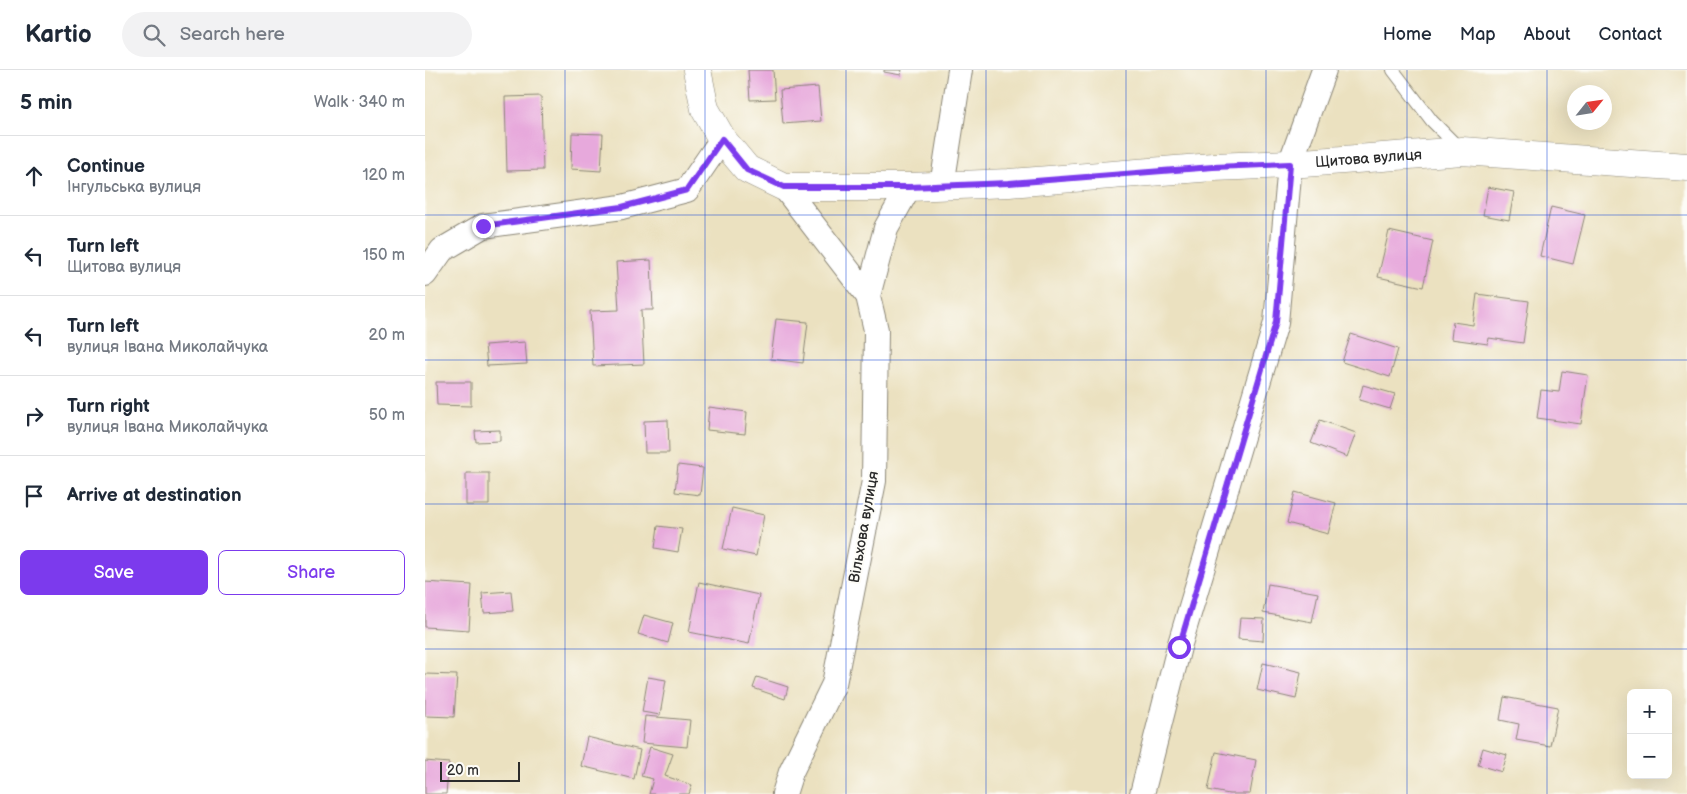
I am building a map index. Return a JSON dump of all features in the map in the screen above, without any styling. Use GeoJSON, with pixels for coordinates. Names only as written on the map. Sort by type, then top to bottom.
{"type":"FeatureCollection","features":[{"type":"Feature","properties":{"kind":"street","name":"Щитова вулиця"},"geometry":{"type":"LineString","coordinates":[[697,70],[705,109],[722,139],[747,170],[784,187],[909,187],[1009,183],[1213,167],[1290,164],[1462,151],[1687,167]]}},
{"type":"Feature","properties":{"kind":"street"},"geometry":{"type":"LineString","coordinates":[[942,186],[960,70]]}},
{"type":"Feature","properties":{"kind":"street"},"geometry":{"type":"LineString","coordinates":[[1142,794],[1179,647],[1276,322],[1290,164],[1324,70]]}},
{"type":"Feature","properties":{"kind":"street"},"geometry":{"type":"LineString","coordinates":[[425,274],[442,250],[483,226],[622,207],[687,190],[722,139]]}},
{"type":"Feature","properties":{"kind":"street","name":"Вільхова вулиця"},"geometry":{"type":"LineString","coordinates":[[784,187],[868,296],[876,330],[874,481],[834,684],[791,772],[784,794]]}},
{"type":"Feature","properties":{"kind":"street"},"geometry":{"type":"LineString","coordinates":[[868,296],[887,228],[909,187]]}},
{"type":"Feature","properties":{"kind":"lane"},"geometry":{"type":"LineString","coordinates":[[1393,70],[1432,121],[1462,151]]}},
{"type":"Feature","properties":{"kind":"building"},"geometry":{"type":"Polygon","coordinates":[[[748,70],[773,70],[775,99],[750,100],[748,70]]]}},
{"type":"Feature","properties":{"kind":"building"},"geometry":{"type":"Polygon","coordinates":[[[884,70],[902,70],[901,75],[884,72],[884,70]]]}},
{"type":"Feature","properties":{"kind":"building"},"geometry":{"type":"Polygon","coordinates":[[[818,87],[821,121],[783,124],[780,90],[818,87]]]}},
{"type":"Feature","properties":{"kind":"building"},"geometry":{"type":"Polygon","coordinates":[[[541,96],[543,170],[507,171],[505,97],[541,96]]]}},
{"type":"Feature","properties":{"kind":"building"},"geometry":{"type":"Polygon","coordinates":[[[572,133],[603,134],[601,171],[571,169],[572,133]]]}},
{"type":"Feature","properties":{"kind":"building"},"geometry":{"type":"Polygon","coordinates":[[[1488,187],[1514,192],[1509,220],[1483,215],[1488,187]]]}},
{"type":"Feature","properties":{"kind":"building"},"geometry":{"type":"Polygon","coordinates":[[[1551,207],[1585,215],[1573,264],[1540,256],[1551,207]]]}},
{"type":"Feature","properties":{"kind":"building"},"geometry":{"type":"Polygon","coordinates":[[[1389,231],[1433,241],[1423,287],[1378,277],[1389,231]]]}},
{"type":"Feature","properties":{"kind":"building"},"geometry":{"type":"Polygon","coordinates":[[[651,260],[653,310],[641,310],[644,364],[593,366],[590,311],[619,310],[616,262],[651,260]]]}},
{"type":"Feature","properties":{"kind":"building"},"geometry":{"type":"Polygon","coordinates":[[[1477,294],[1529,301],[1523,343],[1489,338],[1488,344],[1451,339],[1453,322],[1473,325],[1477,294]]]}},
{"type":"Feature","properties":{"kind":"building"},"geometry":{"type":"Polygon","coordinates":[[[776,319],[808,322],[803,363],[771,359],[776,319]]]}},
{"type":"Feature","properties":{"kind":"building"},"geometry":{"type":"Polygon","coordinates":[[[1351,334],[1398,349],[1390,377],[1342,362],[1351,334]]]}},
{"type":"Feature","properties":{"kind":"building"},"geometry":{"type":"Polygon","coordinates":[[[525,342],[527,364],[487,366],[485,345],[525,342]]]}},
{"type":"Feature","properties":{"kind":"building"},"geometry":{"type":"Polygon","coordinates":[[[1562,371],[1588,375],[1581,424],[1537,418],[1541,390],[1559,392],[1562,371]]]}},
{"type":"Feature","properties":{"kind":"building"},"geometry":{"type":"Polygon","coordinates":[[[436,382],[471,382],[471,406],[437,405],[436,382]]]}},
{"type":"Feature","properties":{"kind":"building"},"geometry":{"type":"Polygon","coordinates":[[[1363,385],[1395,394],[1390,409],[1359,400],[1363,385]]]}},
{"type":"Feature","properties":{"kind":"building"},"geometry":{"type":"Polygon","coordinates":[[[709,407],[747,412],[745,434],[707,430],[709,407]]]}},
{"type":"Feature","properties":{"kind":"building"},"geometry":{"type":"Polygon","coordinates":[[[668,420],[669,453],[645,453],[644,421],[668,420]]]}},
{"type":"Feature","properties":{"kind":"building"},"geometry":{"type":"Polygon","coordinates":[[[1320,420],[1356,433],[1347,457],[1311,443],[1320,420]]]}},
{"type":"Feature","properties":{"kind":"building"},"geometry":{"type":"Polygon","coordinates":[[[500,430],[500,441],[476,442],[475,431],[500,430]]]}},
{"type":"Feature","properties":{"kind":"building"},"geometry":{"type":"Polygon","coordinates":[[[678,465],[703,468],[700,495],[675,492],[678,465]]]}},
{"type":"Feature","properties":{"kind":"building"},"geometry":{"type":"Polygon","coordinates":[[[466,473],[489,473],[489,505],[466,505],[466,473]]]}},
{"type":"Feature","properties":{"kind":"building"},"geometry":{"type":"Polygon","coordinates":[[[1295,492],[1336,503],[1328,534],[1287,523],[1295,492]]]}},
{"type":"Feature","properties":{"kind":"building"},"geometry":{"type":"Polygon","coordinates":[[[732,508],[764,515],[756,556],[723,549],[732,508]]]}},
{"type":"Feature","properties":{"kind":"building"},"geometry":{"type":"Polygon","coordinates":[[[658,526],[682,529],[678,552],[655,548],[658,526]]]}},
{"type":"Feature","properties":{"kind":"building"},"geometry":{"type":"Polygon","coordinates":[[[425,582],[472,585],[469,630],[425,627],[425,582]]]}},
{"type":"Feature","properties":{"kind":"building"},"geometry":{"type":"Polygon","coordinates":[[[699,582],[759,595],[749,644],[689,632],[699,582]]]}},
{"type":"Feature","properties":{"kind":"building"},"geometry":{"type":"Polygon","coordinates":[[[1268,584],[1318,593],[1312,622],[1263,613],[1268,584]]]}},
{"type":"Feature","properties":{"kind":"building"},"geometry":{"type":"Polygon","coordinates":[[[511,591],[513,611],[484,613],[482,593],[511,591]]]}},
{"type":"Feature","properties":{"kind":"building"},"geometry":{"type":"Polygon","coordinates":[[[644,615],[673,623],[668,643],[638,634],[644,615]]]}},
{"type":"Feature","properties":{"kind":"building"},"geometry":{"type":"Polygon","coordinates":[[[1240,618],[1264,619],[1263,641],[1238,639],[1240,618]]]}},
{"type":"Feature","properties":{"kind":"building"},"geometry":{"type":"Polygon","coordinates":[[[1263,663],[1301,672],[1296,699],[1257,690],[1263,663]]]}},
{"type":"Feature","properties":{"kind":"building"},"geometry":{"type":"Polygon","coordinates":[[[425,674],[457,675],[454,717],[425,716],[425,674]]]}},
{"type":"Feature","properties":{"kind":"building"},"geometry":{"type":"Polygon","coordinates":[[[648,677],[666,680],[660,715],[642,712],[648,677]]]}},
{"type":"Feature","properties":{"kind":"building"},"geometry":{"type":"Polygon","coordinates":[[[757,677],[788,687],[785,699],[753,688],[757,677]]]}},
{"type":"Feature","properties":{"kind":"building"},"geometry":{"type":"Polygon","coordinates":[[[1504,697],[1558,707],[1550,746],[1516,740],[1519,724],[1500,720],[1504,697]]]}},
{"type":"Feature","properties":{"kind":"building"},"geometry":{"type":"Polygon","coordinates":[[[645,716],[690,720],[687,747],[642,743],[645,716]]]}},
{"type":"Feature","properties":{"kind":"building"},"geometry":{"type":"Polygon","coordinates":[[[587,737],[640,750],[634,779],[581,766],[587,737]]]}},
{"type":"Feature","properties":{"kind":"building"},"geometry":{"type":"Polygon","coordinates":[[[650,747],[673,754],[665,776],[692,785],[689,794],[649,794],[653,779],[641,776],[650,747]]]}},
{"type":"Feature","properties":{"kind":"building"},"geometry":{"type":"Polygon","coordinates":[[[1483,748],[1507,755],[1502,772],[1478,765],[1483,748]]]}},
{"type":"Feature","properties":{"kind":"building"},"geometry":{"type":"Polygon","coordinates":[[[1216,752],[1256,760],[1250,794],[1229,794],[1208,790],[1216,752]]]}},
{"type":"Feature","properties":{"kind":"building"},"geometry":{"type":"Polygon","coordinates":[[[425,761],[449,763],[446,794],[425,794],[425,761]]]}},
{"type":"Feature","properties":{"kind":"route"},"geometry":{"type":"LineString","coordinates":[[483,226],[622,207],[687,190],[722,139],[747,170],[784,187],[909,187],[1009,183],[1213,167],[1290,164],[1276,322],[1179,647]]}}]}
